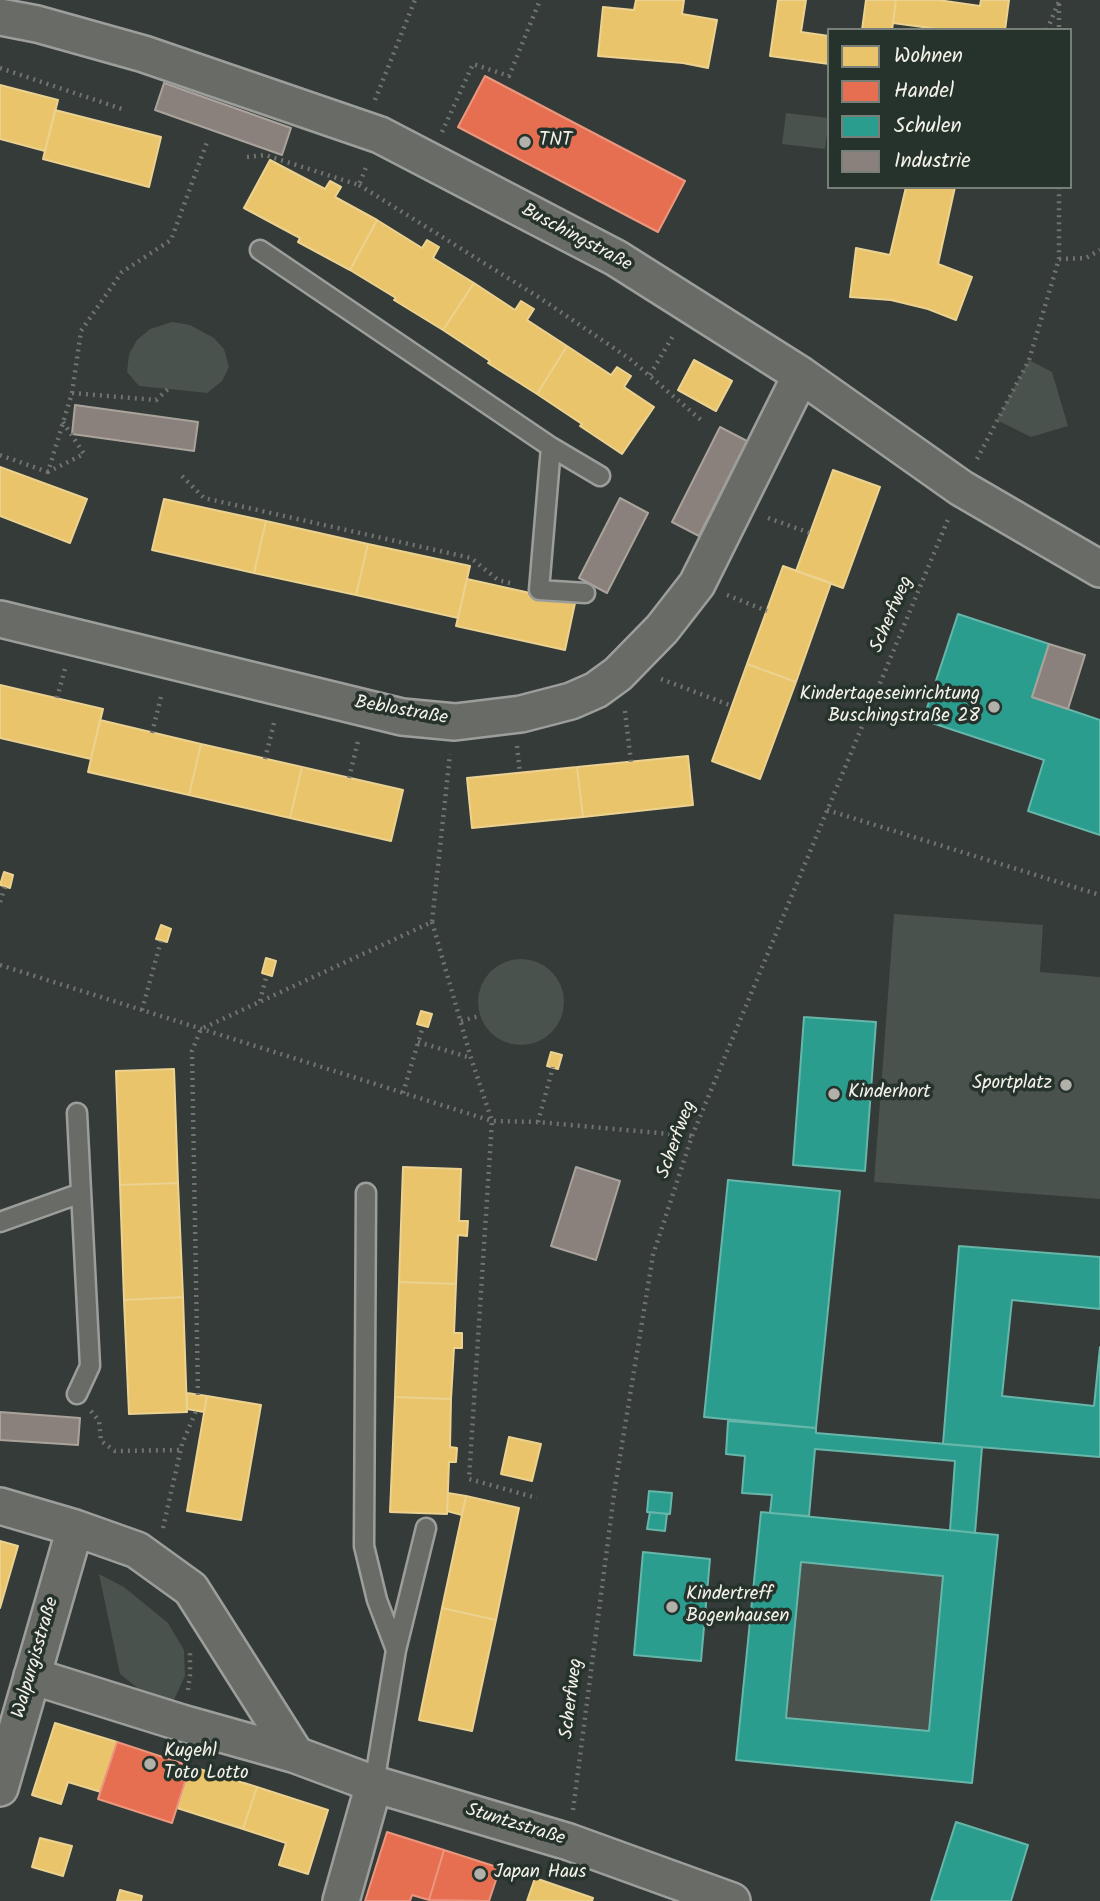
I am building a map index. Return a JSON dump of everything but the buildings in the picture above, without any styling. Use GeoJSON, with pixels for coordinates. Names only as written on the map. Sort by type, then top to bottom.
{"type":"FeatureCollection","features":[{"type":"Feature","properties":{"kind":"street","name":"Buschingstraße"},"geometry":{"type":"LineString","coordinates":[[0,17],[37,24],[144,54],[371,132],[429,161],[615,258],[801,375],[961,488],[1100,569]]}},
{"type":"Feature","properties":{"kind":"street","name":"Beblostraße"},"geometry":{"type":"LineString","coordinates":[[0,619],[402,717],[455,722],[521,714],[571,701],[596,690],[618,674],[662,629],[697,584],[801,375]]}},
{"type":"Feature","properties":{"kind":"street"},"geometry":{"type":"LineString","coordinates":[[0,1506],[137,1550],[191,1589],[296,1755]]}},
{"type":"Feature","properties":{"kind":"street","name":"Walpurgisstraße"},"geometry":{"type":"LineString","coordinates":[[0,1788],[75,1528]]}},
{"type":"Feature","properties":{"kind":"street","name":"Stuntzstraße"},"geometry":{"type":"LineString","coordinates":[[32,1676],[296,1755],[374,1784],[569,1842],[714,1898]]}},
{"type":"Feature","properties":{"kind":"street"},"geometry":{"type":"LineString","coordinates":[[341,1901],[374,1784]]}},
{"type":"Feature","properties":{"kind":"lane"},"geometry":{"type":"LineString","coordinates":[[260,250],[551,447],[600,477]]}},
{"type":"Feature","properties":{"kind":"lane"},"geometry":{"type":"LineString","coordinates":[[551,447],[539,590],[585,593]]}},
{"type":"Feature","properties":{"kind":"lane"},"geometry":{"type":"LineString","coordinates":[[77,1113],[90,1366],[77,1394]]}},
{"type":"Feature","properties":{"kind":"lane"},"geometry":{"type":"LineString","coordinates":[[0,1222],[81,1192]]}},
{"type":"Feature","properties":{"kind":"lane"},"geometry":{"type":"LineString","coordinates":[[366,1193],[364,1546],[377,1600],[396,1650]]}},
{"type":"Feature","properties":{"kind":"lane"},"geometry":{"type":"LineString","coordinates":[[374,1784],[396,1650],[426,1528]]}},
{"type":"Feature","properties":{"kind":"path"},"geometry":{"type":"LineString","coordinates":[[359,185],[371,132],[415,0]]}},
{"type":"Feature","properties":{"kind":"path"},"geometry":{"type":"LineString","coordinates":[[429,161],[472,64],[509,76],[540,0]]}},
{"type":"Feature","properties":{"kind":"path"},"geometry":{"type":"LineString","coordinates":[[1048,28],[1059,0]]}},
{"type":"Feature","properties":{"kind":"path"},"geometry":{"type":"LineString","coordinates":[[1059,0],[1059,28]]}},
{"type":"Feature","properties":{"kind":"path"},"geometry":{"type":"LineString","coordinates":[[0,68],[122,109]]}},
{"type":"Feature","properties":{"kind":"path"},"geometry":{"type":"LineString","coordinates":[[48,472],[72,393],[81,331],[122,272],[171,240],[207,142]]}},
{"type":"Feature","properties":{"kind":"path"},"geometry":{"type":"LineString","coordinates":[[247,157],[265,155],[359,185],[540,298],[630,359],[701,420]]}},
{"type":"Feature","properties":{"kind":"path","name":"Scherfweg"},"geometry":{"type":"LineString","coordinates":[[569,1842],[615,1487],[653,1255],[692,1136],[961,488],[1029,360],[1059,260],[1059,189]]}},
{"type":"Feature","properties":{"kind":"path"},"geometry":{"type":"LineString","coordinates":[[1059,260],[1086,258],[1100,250]]}},
{"type":"Feature","properties":{"kind":"path"},"geometry":{"type":"LineString","coordinates":[[650,375],[691,306]]}},
{"type":"Feature","properties":{"kind":"path"},"geometry":{"type":"LineString","coordinates":[[72,393],[156,400],[168,389]]}},
{"type":"Feature","properties":{"kind":"path"},"geometry":{"type":"LineString","coordinates":[[0,455],[48,472],[84,454],[63,422]]}},
{"type":"Feature","properties":{"kind":"path"},"geometry":{"type":"LineString","coordinates":[[182,477],[204,498],[471,558],[498,580],[539,590]]}},
{"type":"Feature","properties":{"kind":"path"},"geometry":{"type":"LineString","coordinates":[[768,518],[810,533]]}},
{"type":"Feature","properties":{"kind":"path"},"geometry":{"type":"LineString","coordinates":[[723,593],[767,611]]}},
{"type":"Feature","properties":{"kind":"path"},"geometry":{"type":"LineString","coordinates":[[57,698],[66,663]]}},
{"type":"Feature","properties":{"kind":"path"},"geometry":{"type":"LineString","coordinates":[[656,677],[732,706]]}},
{"type":"Feature","properties":{"kind":"path"},"geometry":{"type":"LineString","coordinates":[[152,733],[164,685]]}},
{"type":"Feature","properties":{"kind":"path"},"geometry":{"type":"LineString","coordinates":[[624,707],[631,762]]}},
{"type":"Feature","properties":{"kind":"path"},"geometry":{"type":"LineString","coordinates":[[265,759],[277,711]]}},
{"type":"Feature","properties":{"kind":"path"},"geometry":{"type":"LineString","coordinates":[[455,722],[432,922],[492,1121],[469,1479],[537,1498]]}},
{"type":"Feature","properties":{"kind":"path"},"geometry":{"type":"LineString","coordinates":[[349,778],[361,730]]}},
{"type":"Feature","properties":{"kind":"path"},"geometry":{"type":"LineString","coordinates":[[516,743],[520,773]]}},
{"type":"Feature","properties":{"kind":"path"},"geometry":{"type":"LineString","coordinates":[[827,810],[1100,895]]}},
{"type":"Feature","properties":{"kind":"path"},"geometry":{"type":"LineString","coordinates":[[0,902],[5,887]]}},
{"type":"Feature","properties":{"kind":"path"},"geometry":{"type":"LineString","coordinates":[[198,1395],[192,1051],[201,1028],[432,922]]}},
{"type":"Feature","properties":{"kind":"path"},"geometry":{"type":"LineString","coordinates":[[142,1010],[161,941]]}},
{"type":"Feature","properties":{"kind":"path"},"geometry":{"type":"LineString","coordinates":[[0,965],[492,1121],[538,1122],[692,1136]]}},
{"type":"Feature","properties":{"kind":"path"},"geometry":{"type":"LineString","coordinates":[[260,1002],[267,974]]}},
{"type":"Feature","properties":{"kind":"path"},"geometry":{"type":"LineString","coordinates":[[461,1021],[479,1016]]}},
{"type":"Feature","properties":{"kind":"path"},"geometry":{"type":"LineString","coordinates":[[403,1093],[423,1026]]}},
{"type":"Feature","properties":{"kind":"path"},"geometry":{"type":"LineString","coordinates":[[418,1042],[471,1058]]}},
{"type":"Feature","properties":{"kind":"path"},"geometry":{"type":"LineString","coordinates":[[538,1122],[553,1067]]}},
{"type":"Feature","properties":{"kind":"path"},"geometry":{"type":"LineString","coordinates":[[77,1394],[99,1421],[101,1441],[115,1451],[181,1450]]}},
{"type":"Feature","properties":{"kind":"path"},"geometry":{"type":"LineString","coordinates":[[155,1563],[181,1450],[196,1410]]}},
{"type":"Feature","properties":{"kind":"path"},"geometry":{"type":"LineString","coordinates":[[182,1723],[190,1675],[190,1646]]}},
{"type":"Feature","properties":{"kind":"shaded area"},"geometry":{"type":"Polygon","coordinates":[[[786,113],[827,118],[825,149],[782,144],[786,113]]]}},
{"type":"Feature","properties":{"kind":"shaded area"},"geometry":{"type":"Polygon","coordinates":[[[172,322],[190,325],[214,338],[224,349],[229,367],[222,381],[207,393],[139,386],[127,372],[129,354],[137,340],[150,329],[172,322]]]}},
{"type":"Feature","properties":{"kind":"shaded area"},"geometry":{"type":"Polygon","coordinates":[[[1029,360],[1052,372],[1068,426],[1031,437],[997,420],[1029,360]]]}},
{"type":"Feature","properties":{"kind":"shaded area"},"geometry":{"type":"Polygon","coordinates":[[[894,914],[1043,925],[1040,972],[1100,977],[1100,1199],[874,1182],[894,914]]]}},
{"type":"Feature","properties":{"kind":"shaded area"},"geometry":{"type":"Polygon","coordinates":[[[513,959],[529,959],[552,971],[561,985],[564,1002],[561,1019],[552,1033],[529,1045],[513,1045],[497,1038],[485,1026],[478,1010],[478,994],[485,978],[497,966],[513,959]]]}},
{"type":"Feature","properties":{"kind":"shaded area"},"geometry":{"type":"Polygon","coordinates":[[[801,1562],[943,1576],[929,1731],[786,1718],[801,1562]]]}},
{"type":"Feature","properties":{"kind":"shaded area"},"geometry":{"type":"Polygon","coordinates":[[[99,1574],[124,1587],[168,1623],[184,1650],[185,1676],[173,1702],[150,1698],[120,1674],[99,1574]]]}},
{"type":"Feature","properties":{"kind":"place","name":"TNT"},"geometry":{"type":"Point","coordinates":[525,142]}},
{"type":"Feature","properties":{"kind":"place","name":"Kindertageseinrichtung Buschingstraße 28"},"geometry":{"type":"Point","coordinates":[994,707]}},
{"type":"Feature","properties":{"kind":"place","name":"Sportplatz"},"geometry":{"type":"Point","coordinates":[1066,1085]}},
{"type":"Feature","properties":{"kind":"place","name":"Kinderhort"},"geometry":{"type":"Point","coordinates":[834,1094]}},
{"type":"Feature","properties":{"kind":"place","name":"Kindertreff Bogenhausen"},"geometry":{"type":"Point","coordinates":[672,1607]}},
{"type":"Feature","properties":{"kind":"place","name":"Kugehl Toto Lotto"},"geometry":{"type":"Point","coordinates":[150,1764]}},
{"type":"Feature","properties":{"kind":"place","name":"Japan Haus"},"geometry":{"type":"Point","coordinates":[480,1874]}}]}
